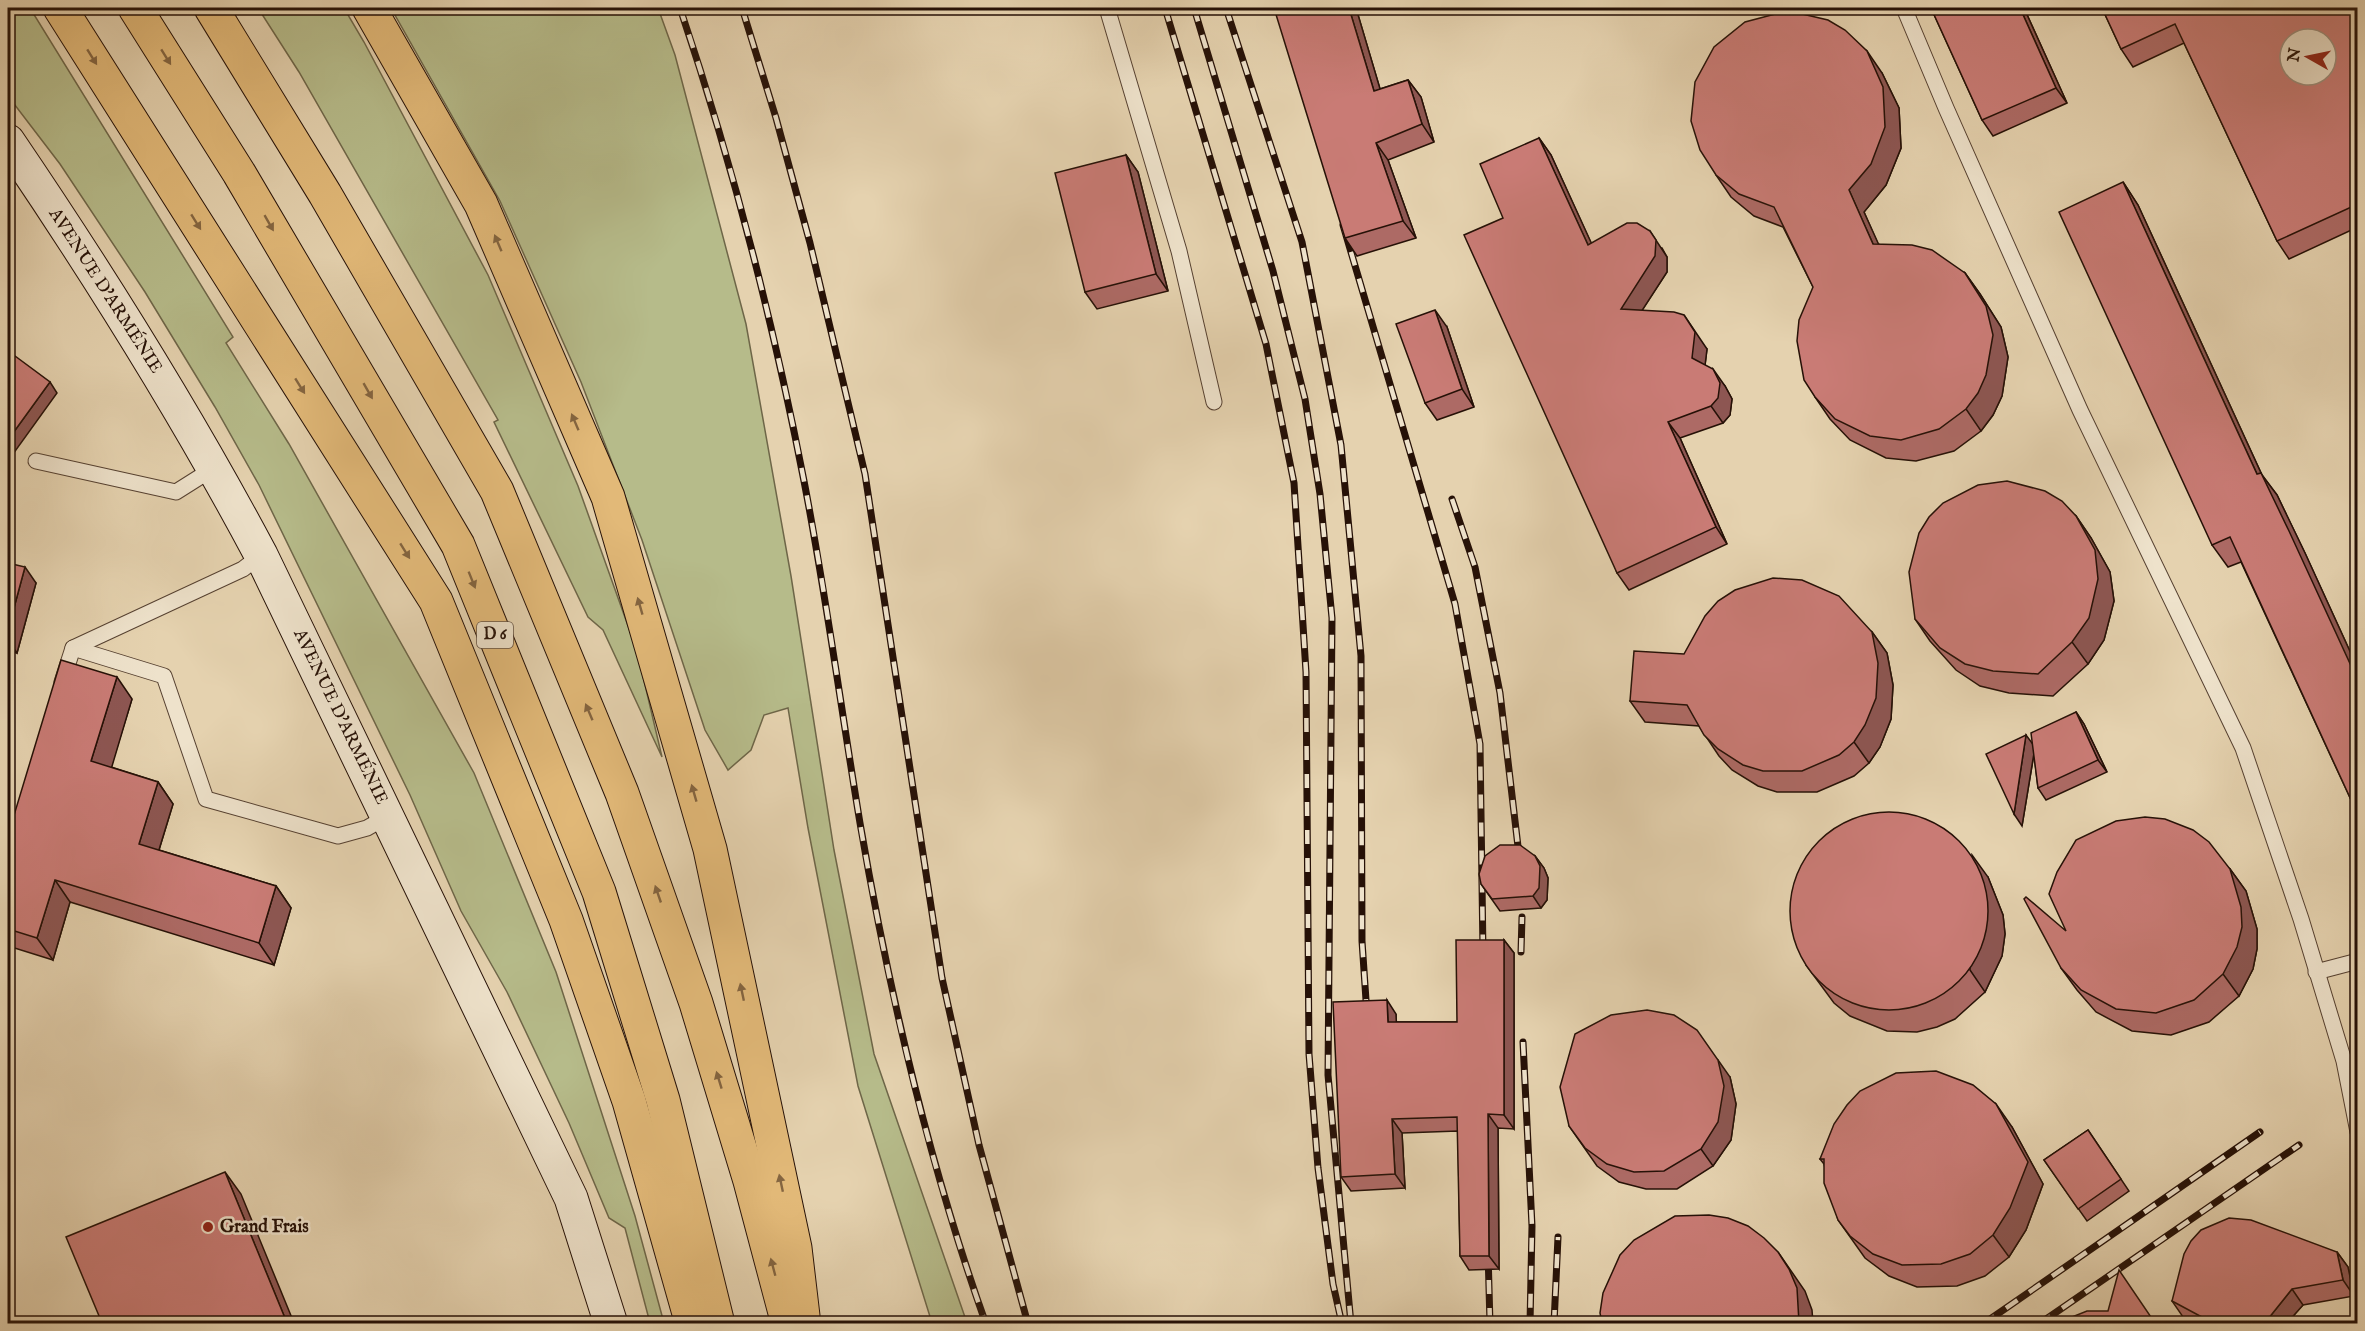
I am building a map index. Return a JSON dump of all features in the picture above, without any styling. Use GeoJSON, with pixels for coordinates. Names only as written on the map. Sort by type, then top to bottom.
{"type":"FeatureCollection","features":[{"type":"Feature","properties":{"kind":"highway"},"geometry":{"type":"LineString","coordinates":[[60,8],[436,601],[566,920],[629,1101],[692,1323]]}},
{"type":"Feature","properties":{"kind":"highway","name":"D 6"},"geometry":{"type":"LineString","coordinates":[[135,8],[239,173],[458,545],[599,892],[663,1100],[718,1323]]}},
{"type":"Feature","properties":{"kind":"highway"},"geometry":{"type":"LineString","coordinates":[[210,8],[325,194],[497,491],[622,793],[696,1003],[750,1181],[788,1323]]}},
{"type":"Feature","properties":{"kind":"highway"},"geometry":{"type":"LineString","coordinates":[[369,8],[481,204],[608,498],[710,849],[795,1248],[804,1323]]}},
{"type":"Feature","properties":{"kind":"street","name":"AVENUE D'ARMÉNIE"},"geometry":{"type":"LineString","coordinates":[[8,141],[149,358],[214,468],[261,555],[571,1198],[611,1323]]}},
{"type":"Feature","properties":{"kind":"lane"},"geometry":{"type":"LineString","coordinates":[[1107,8],[1176,240],[1214,402]]}},
{"type":"Feature","properties":{"kind":"lane"},"geometry":{"type":"LineString","coordinates":[[1905,8],[1946,108],[2080,410],[2243,748],[2301,919],[2344,1061],[2358,1132]]}},
{"type":"Feature","properties":{"kind":"lane"},"geometry":{"type":"LineString","coordinates":[[36,461],[176,492],[214,468]]}},
{"type":"Feature","properties":{"kind":"lane"},"geometry":{"type":"LineString","coordinates":[[59,692],[73,648],[243,569],[261,555]]}},
{"type":"Feature","properties":{"kind":"lane"},"geometry":{"type":"LineString","coordinates":[[73,648],[164,676],[206,799],[338,836],[368,828],[388,816]]}},
{"type":"Feature","properties":{"kind":"lane"},"geometry":{"type":"LineString","coordinates":[[2316,972],[2358,961]]}},
{"type":"Feature","properties":{"kind":"green space"},"geometry":{"type":"Polygon","coordinates":[[[8,8],[30,8],[233,337],[226,343],[289,444],[474,773],[556,972],[635,1216],[664,1323],[650,1323],[625,1228],[609,1218],[569,1123],[507,992],[461,911],[410,795],[259,485],[145,292],[60,164],[8,96],[8,8]]]}},
{"type":"Feature","properties":{"kind":"green space"},"geometry":{"type":"Polygon","coordinates":[[[258,8],[344,8],[364,42],[488,275],[578,486],[637,651],[662,757],[603,630],[588,617],[494,422],[498,420],[299,72],[258,8]]]}},
{"type":"Feature","properties":{"kind":"green space"},"geometry":{"type":"Polygon","coordinates":[[[391,8],[658,8],[675,55],[746,324],[791,576],[834,850],[874,1054],[967,1323],[932,1323],[858,1086],[808,828],[788,708],[764,715],[751,750],[728,770],[705,730],[642,540],[581,382],[500,201],[391,8]]]}},
{"type":"Feature","properties":{"kind":"building"},"geometry":{"type":"Polygon","coordinates":[[[1274,8],[1349,8],[1374,91],[1408,80],[1422,124],[1376,143],[1403,221],[1345,238],[1274,8]]]}},
{"type":"Feature","properties":{"kind":"building"},"geometry":{"type":"Polygon","coordinates":[[[1931,8],[2020,8],[2056,88],[1982,120],[1931,8]]]}},
{"type":"Feature","properties":{"kind":"building"},"geometry":{"type":"Polygon","coordinates":[[[2102,8],[2358,8],[2358,204],[2277,241],[2175,24],[2121,49],[2102,8]]]}},
{"type":"Feature","properties":{"kind":"building"},"geometry":{"type":"Polygon","coordinates":[[[1779,13],[1798,13],[1828,20],[1845,30],[1867,51],[1883,87],[1885,127],[1871,164],[1849,190],[1873,244],[1912,245],[1932,250],[1965,273],[1986,306],[1993,335],[1986,375],[1978,393],[1966,409],[1939,429],[1901,440],[1870,436],[1835,419],[1815,397],[1804,380],[1797,341],[1799,320],[1813,287],[1774,207],[1739,194],[1716,175],[1700,150],[1691,121],[1695,82],[1714,47],[1745,22],[1779,13]]]}},
{"type":"Feature","properties":{"kind":"building"},"geometry":{"type":"Polygon","coordinates":[[[1539,138],[1588,245],[1627,223],[1637,223],[1650,231],[1656,240],[1655,256],[1621,309],[1674,312],[1684,315],[1695,332],[1692,358],[1713,369],[1720,383],[1718,398],[1711,406],[1668,422],[1716,527],[1617,573],[1464,235],[1503,218],[1480,164],[1539,138]]]}},
{"type":"Feature","properties":{"kind":"building"},"geometry":{"type":"Polygon","coordinates":[[[1126,155],[1156,274],[1085,292],[1055,173],[1126,155]]]}},
{"type":"Feature","properties":{"kind":"building"},"geometry":{"type":"Polygon","coordinates":[[[2123,182],[2257,474],[2261,473],[2358,681],[2358,815],[2230,537],[2212,545],[2059,212],[2123,182]]]}},
{"type":"Feature","properties":{"kind":"building"},"geometry":{"type":"Polygon","coordinates":[[[1435,310],[1462,389],[1425,403],[1396,324],[1435,310]]]}},
{"type":"Feature","properties":{"kind":"building"},"geometry":{"type":"Polygon","coordinates":[[[8,356],[12,360],[15,356],[50,382],[8,440],[8,356]]]}},
{"type":"Feature","properties":{"kind":"building"},"geometry":{"type":"Polygon","coordinates":[[[2007,481],[2045,491],[2062,501],[2076,516],[2095,550],[2098,579],[2089,618],[2072,642],[2038,674],[1993,671],[1965,664],[1940,648],[1915,619],[1909,572],[1919,533],[1929,517],[1943,503],[1978,485],[2007,481]]]}},
{"type":"Feature","properties":{"kind":"building"},"geometry":{"type":"Polygon","coordinates":[[[8,563],[25,567],[8,630],[8,563]]]}},
{"type":"Feature","properties":{"kind":"building"},"geometry":{"type":"Polygon","coordinates":[[[1773,578],[1802,580],[1839,596],[1872,632],[1878,663],[1876,698],[1865,725],[1854,742],[1839,755],[1802,771],[1763,771],[1743,765],[1718,749],[1704,735],[1687,705],[1630,701],[1634,651],[1684,654],[1705,616],[1718,601],[1735,590],[1773,578]]]}},
{"type":"Feature","properties":{"kind":"building"},"geometry":{"type":"Polygon","coordinates":[[[61,660],[117,677],[91,761],[158,782],[139,844],[276,886],[259,943],[55,880],[37,938],[8,929],[8,835],[61,660]]]}},
{"type":"Feature","properties":{"kind":"building"},"geometry":{"type":"Polygon","coordinates":[[[2076,712],[2098,760],[2038,788],[2031,733],[2076,712]]]}},
{"type":"Feature","properties":{"kind":"building"},"geometry":{"type":"Polygon","coordinates":[[[2026,735],[2014,814],[1986,754],[2026,735]]]}},
{"type":"Feature","properties":{"kind":"building"},"geometry":{"type":"Polygon","coordinates":[[[1889,812],[1908,814],[1927,820],[1944,829],[1959,841],[1971,856],[1980,873],[1986,892],[1988,911],[1986,930],[1980,949],[1971,966],[1959,981],[1944,993],[1927,1002],[1908,1008],[1889,1010],[1870,1008],[1851,1002],[1834,993],[1819,981],[1807,966],[1798,949],[1792,930],[1790,911],[1792,892],[1798,873],[1807,856],[1819,841],[1834,829],[1851,820],[1870,814],[1889,812]]]}},
{"type":"Feature","properties":{"kind":"building"},"geometry":{"type":"Polygon","coordinates":[[[2145,817],[2165,819],[2193,830],[2209,842],[2230,869],[2241,907],[2242,927],[2237,947],[2223,974],[2194,1000],[2156,1013],[2116,1009],[2081,990],[2061,968],[2024,899],[2026,897],[2066,931],[2049,894],[2057,872],[2076,840],[2116,821],[2145,817]]]}},
{"type":"Feature","properties":{"kind":"building"},"geometry":{"type":"Polygon","coordinates":[[[1500,845],[1520,845],[1535,856],[1540,866],[1539,888],[1533,896],[1492,899],[1481,884],[1479,874],[1485,856],[1500,845]]]}},
{"type":"Feature","properties":{"kind":"building"},"geometry":{"type":"Polygon","coordinates":[[[1456,940],[1504,940],[1504,1115],[1488,1114],[1489,1256],[1460,1256],[1457,1117],[1392,1119],[1395,1174],[1341,1177],[1333,1002],[1387,1000],[1388,1022],[1457,1022],[1456,940]]]}},
{"type":"Feature","properties":{"kind":"building"},"geometry":{"type":"Polygon","coordinates":[[[1647,1010],[1674,1015],[1697,1030],[1718,1060],[1724,1086],[1718,1122],[1701,1149],[1664,1171],[1634,1172],[1607,1164],[1585,1148],[1569,1126],[1560,1087],[1575,1034],[1611,1015],[1647,1010]]]}},
{"type":"Feature","properties":{"kind":"building"},"geometry":{"type":"Polygon","coordinates":[[[1936,1071],[1973,1085],[1996,1104],[2028,1162],[2010,1208],[1993,1235],[1970,1254],[1941,1264],[1902,1265],[1873,1254],[1850,1236],[1838,1220],[1824,1183],[1824,1159],[1820,1159],[1834,1124],[1860,1091],[1896,1073],[1936,1071]]]}},
{"type":"Feature","properties":{"kind":"building"},"geometry":{"type":"Polygon","coordinates":[[[2088,1130],[2121,1179],[2078,1209],[2044,1160],[2088,1130]]]}},
{"type":"Feature","properties":{"kind":"building","name":"Grand Frais"},"geometry":{"type":"Polygon","coordinates":[[[225,1172],[287,1323],[102,1323],[66,1237],[225,1172]]]}},
{"type":"Feature","properties":{"kind":"building"},"geometry":{"type":"Polygon","coordinates":[[[1709,1215],[1728,1218],[1748,1226],[1778,1252],[1797,1288],[1799,1323],[1602,1323],[1600,1313],[1603,1293],[1620,1255],[1634,1240],[1675,1216],[1709,1215]]]}},
{"type":"Feature","properties":{"kind":"building"},"geometry":{"type":"Polygon","coordinates":[[[2229,1218],[2251,1220],[2337,1252],[2343,1280],[2292,1289],[2268,1319],[2259,1323],[2213,1323],[2172,1301],[2184,1254],[2191,1241],[2201,1230],[2229,1218]]]}},
{"type":"Feature","properties":{"kind":"building"},"geometry":{"type":"Polygon","coordinates":[[[2119,1270],[2155,1323],[2057,1323],[2087,1311],[2108,1311],[2119,1270]]]}},
{"type":"Feature","properties":{"kind":"railway"},"geometry":{"type":"LineString","coordinates":[[680,8],[734,183],[779,361],[812,523],[860,823],[897,1013],[928,1139],[986,1324]]}},
{"type":"Feature","properties":{"kind":"railway"},"geometry":{"type":"LineString","coordinates":[[742,8],[776,118],[810,243],[865,474],[942,978],[979,1145],[1028,1324]]}},
{"type":"Feature","properties":{"kind":"railway"},"geometry":{"type":"LineString","coordinates":[[1165,8],[1266,344],[1294,483],[1306,672],[1309,1054],[1318,1168],[1333,1284],[1342,1324]]}},
{"type":"Feature","properties":{"kind":"railway"},"geometry":{"type":"LineString","coordinates":[[1194,8],[1273,271],[1305,399],[1320,494],[1332,618],[1328,1075],[1351,1324]]}},
{"type":"Feature","properties":{"kind":"railway"},"geometry":{"type":"LineString","coordinates":[[1226,8],[1302,242],[1341,445],[1361,656],[1362,941],[1367,1015]]}},
{"type":"Feature","properties":{"kind":"railway"},"geometry":{"type":"LineString","coordinates":[[1343,225],[1455,604],[1480,744],[1483,953]]}},
{"type":"Feature","properties":{"kind":"railway"},"geometry":{"type":"LineString","coordinates":[[1452,499],[1475,567],[1500,693],[1519,855]]}},
{"type":"Feature","properties":{"kind":"railway"},"geometry":{"type":"LineString","coordinates":[[1521,952],[1522,917]]}},
{"type":"Feature","properties":{"kind":"railway"},"geometry":{"type":"LineString","coordinates":[[1523,1042],[1532,1226],[1530,1324]]}},
{"type":"Feature","properties":{"kind":"railway"},"geometry":{"type":"LineString","coordinates":[[1983,1324],[2260,1132]]}},
{"type":"Feature","properties":{"kind":"railway"},"geometry":{"type":"LineString","coordinates":[[2039,1324],[2299,1145]]}},
{"type":"Feature","properties":{"kind":"railway"},"geometry":{"type":"LineString","coordinates":[[1554,1324],[1558,1237]]}},
{"type":"Feature","properties":{"kind":"railway"},"geometry":{"type":"LineString","coordinates":[[1488,1252],[1490,1324]]}},
{"type":"Feature","properties":{"kind":"place","name":"Grand Frais"},"geometry":{"type":"Point","coordinates":[208,1227]}}]}
